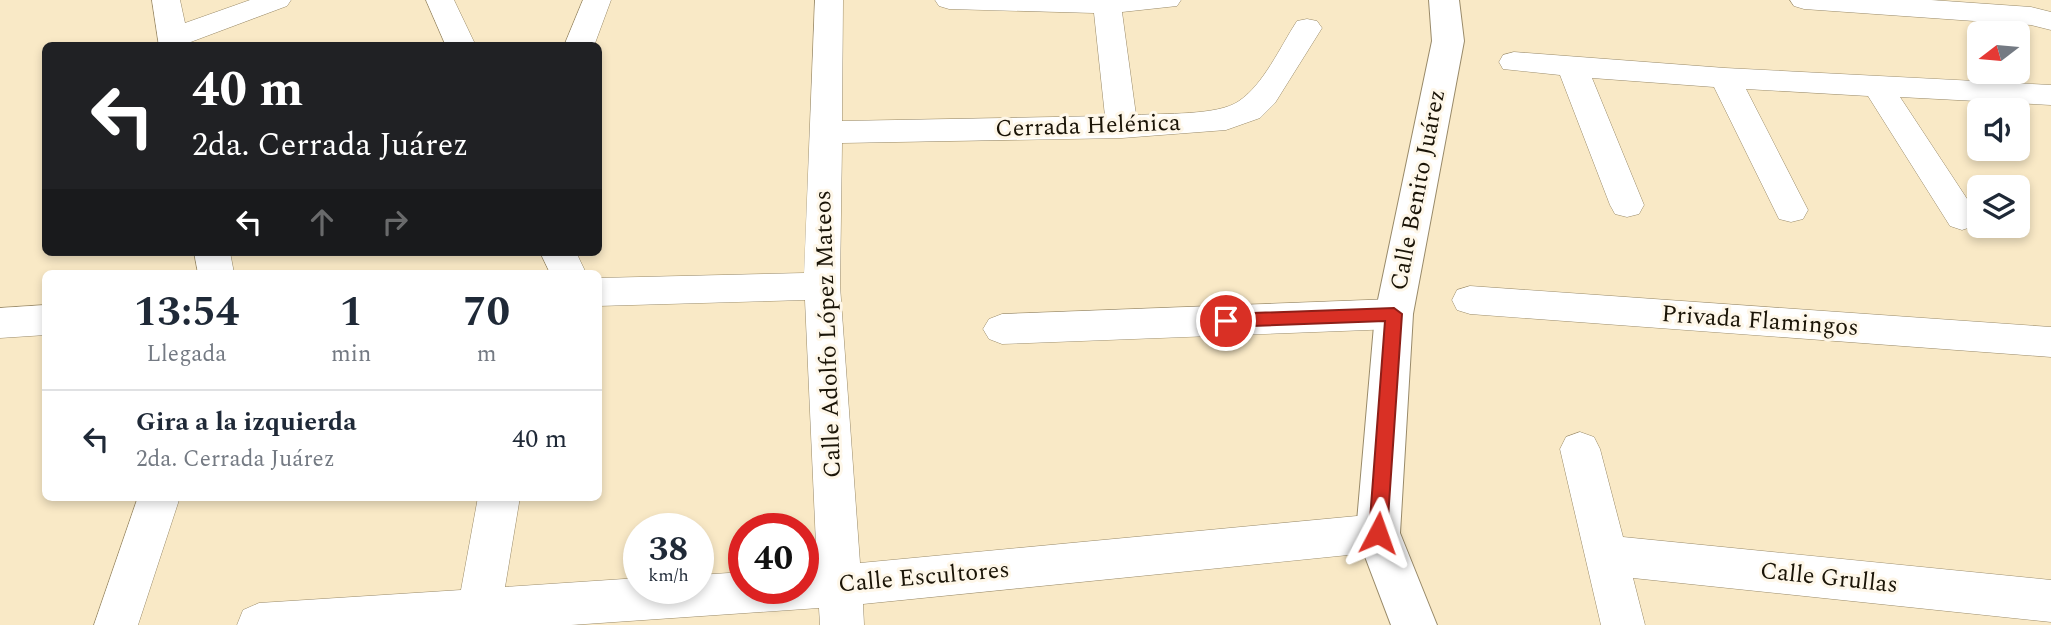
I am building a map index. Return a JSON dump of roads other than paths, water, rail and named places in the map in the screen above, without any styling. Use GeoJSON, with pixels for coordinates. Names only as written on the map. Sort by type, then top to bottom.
{"type":"FeatureCollection","features":[{"type":"Feature","properties":{"kind":"street"},"geometry":{"type":"LineString","coordinates":[[166,0],[174,42],[277,0]]}},
{"type":"Feature","properties":{"kind":"street"},"geometry":{"type":"LineString","coordinates":[[440,0],[459,42]]}},
{"type":"Feature","properties":{"kind":"street"},"geometry":{"type":"LineString","coordinates":[[581,42],[597,0]]}},
{"type":"Feature","properties":{"kind":"street","name":"Calle Adolfo López Mateos"},"geometry":{"type":"LineString","coordinates":[[829,0],[822,286],[840,605]]}},
{"type":"Feature","properties":{"kind":"street"},"geometry":{"type":"LineString","coordinates":[[948,0],[1167,0]]}},
{"type":"Feature","properties":{"kind":"street","name":"Calle Benito Juárez"},"geometry":{"type":"LineString","coordinates":[[1415,625],[1378,533],[1394,314],[1448,41],[1444,0]]}},
{"type":"Feature","properties":{"kind":"street"},"geometry":{"type":"LineString","coordinates":[[1804,0],[2031,16],[2051,21]]}},
{"type":"Feature","properties":{"kind":"street"},"geometry":{"type":"LineString","coordinates":[[1110,2],[1122,127]]}},
{"type":"Feature","properties":{"kind":"street","name":"Cerrada Helénica"},"geometry":{"type":"LineString","coordinates":[[824,132],[1122,127],[1226,118],[1249,110],[1264,96],[1307,28]]}},
{"type":"Feature","properties":{"kind":"street"},"geometry":{"type":"LineString","coordinates":[[1514,62],[1725,78],[2040,94],[2051,122]]}},
{"type":"Feature","properties":{"kind":"street"},"geometry":{"type":"LineString","coordinates":[[1572,66],[1627,205]]}},
{"type":"Feature","properties":{"kind":"street"},"geometry":{"type":"LineString","coordinates":[[1725,78],[1791,209]]}},
{"type":"Feature","properties":{"kind":"street"},"geometry":{"type":"LineString","coordinates":[[1877,86],[1962,217]]}},
{"type":"Feature","properties":{"kind":"street"},"geometry":{"type":"LineString","coordinates":[[602,292],[822,286]]}},
{"type":"Feature","properties":{"kind":"street","name":"Privada Flamingos"},"geometry":{"type":"LineString","coordinates":[[1470,300],[2051,342]]}},
{"type":"Feature","properties":{"kind":"street"},"geometry":{"type":"LineString","coordinates":[[1002,329],[1394,314]]}},
{"type":"Feature","properties":{"kind":"street"},"geometry":{"type":"LineString","coordinates":[[0,323],[42,320]]}},
{"type":"Feature","properties":{"kind":"street"},"geometry":{"type":"LineString","coordinates":[[1580,449],[1623,625]]}},
{"type":"Feature","properties":{"kind":"street"},"geometry":{"type":"LineString","coordinates":[[116,625],[158,501]]}},
{"type":"Feature","properties":{"kind":"street"},"geometry":{"type":"LineString","coordinates":[[478,618],[498,501]]}},
{"type":"Feature","properties":{"kind":"street","name":"Calle Escultores"},"geometry":{"type":"LineString","coordinates":[[259,625],[840,605],[1378,533]]}},
{"type":"Feature","properties":{"kind":"street","name":"Calle Grullas"},"geometry":{"type":"LineString","coordinates":[[1607,555],[2051,601]]}}]}
